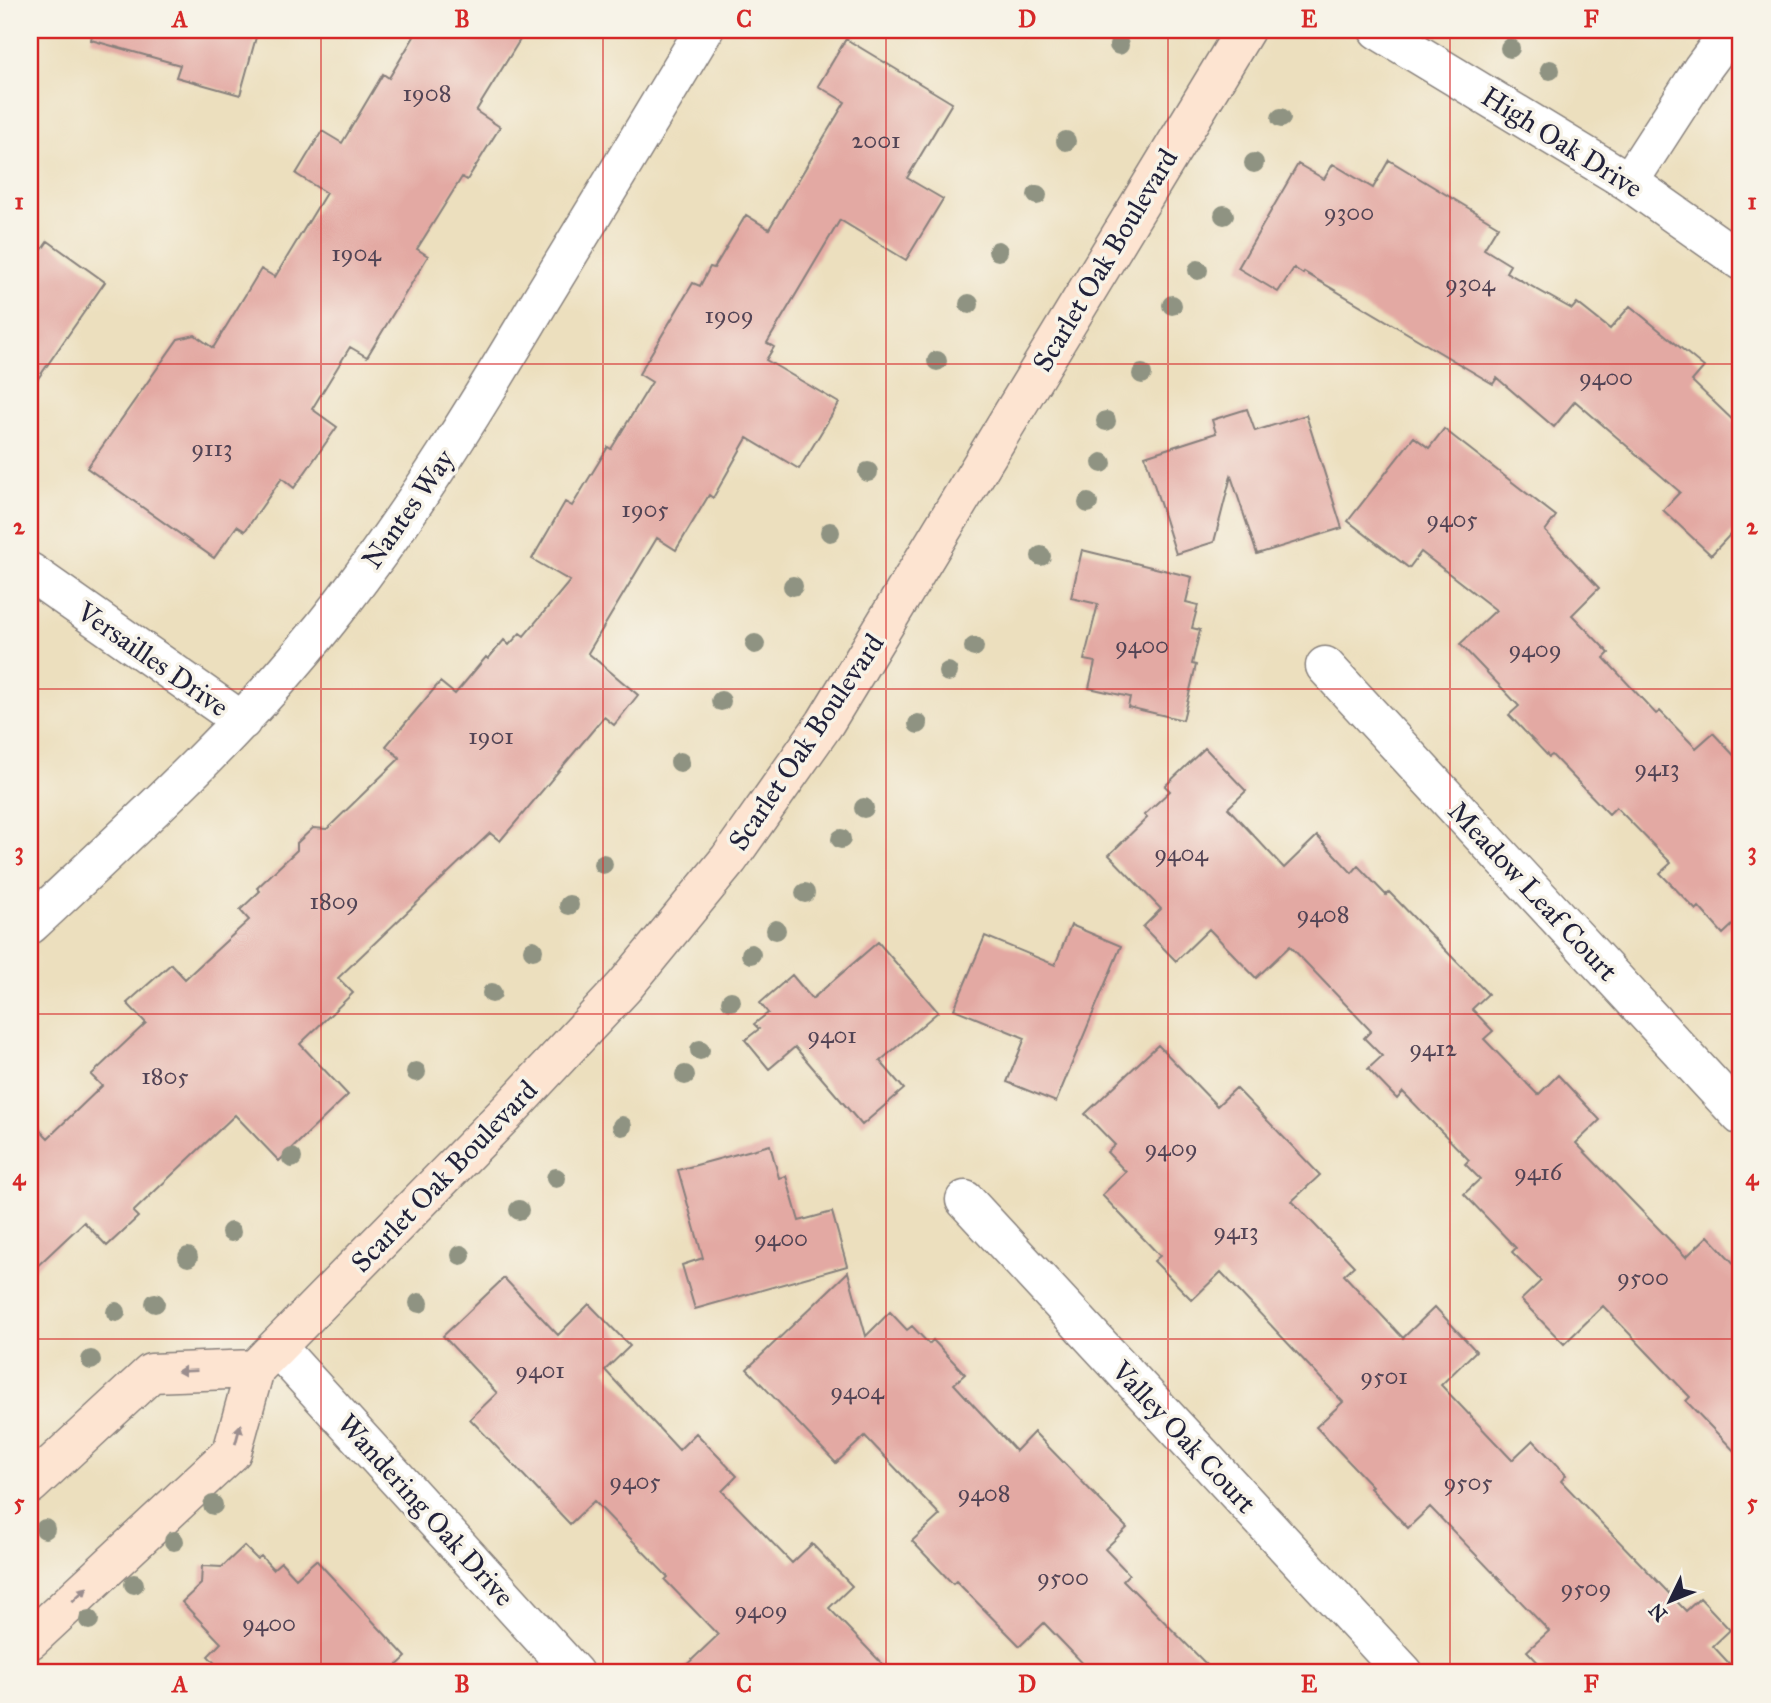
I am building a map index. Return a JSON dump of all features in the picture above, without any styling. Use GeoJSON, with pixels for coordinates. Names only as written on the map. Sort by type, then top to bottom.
{"type":"FeatureCollection","features":[{"type":"Feature","properties":{"kind":"street","name":"Nantes Way"},"geometry":{"type":"LineString","coordinates":[[30,925],[172,793],[242,721],[340,605],[419,497],[480,401],[704,30]]}},
{"type":"Feature","properties":{"kind":"street","name":"Scarlet Oak Boulevard"},"geometry":{"type":"LineString","coordinates":[[30,1640],[232,1452],[266,1357],[511,1108],[624,987],[729,859],[825,723],[1245,30]]}},
{"type":"Feature","properties":{"kind":"street","name":"High Oak Drive"},"geometry":{"type":"LineString","coordinates":[[1378,30],[1629,182],[1741,261]]}},
{"type":"Feature","properties":{"kind":"street"},"geometry":{"type":"LineString","coordinates":[[1629,182],[1702,69],[1731,30]]}},
{"type":"Feature","properties":{"kind":"street","name":"Versailles Drive"},"geometry":{"type":"LineString","coordinates":[[30,572],[242,721]]}},
{"type":"Feature","properties":{"kind":"street","name":"Meadow Leaf Court"},"geometry":{"type":"LineString","coordinates":[[1325,666],[1735,1098]]}},
{"type":"Feature","properties":{"kind":"street","name":"Valley Oak Court"},"geometry":{"type":"LineString","coordinates":[[965,1200],[1404,1673]]}},
{"type":"Feature","properties":{"kind":"street"},"geometry":{"type":"LineString","coordinates":[[30,1485],[151,1373],[266,1357]]}},
{"type":"Feature","properties":{"kind":"street","name":"Wandering Oak Drive"},"geometry":{"type":"LineString","coordinates":[[266,1357],[574,1673]]}},
{"type":"Feature","properties":{"kind":"building"},"geometry":{"type":"Polygon","coordinates":[[[93,30],[258,30],[240,95],[176,77],[180,65],[91,40],[93,30]]]}},
{"type":"Feature","properties":{"kind":"building"},"geometry":{"type":"Polygon","coordinates":[[[418,30],[526,30],[476,111],[500,127],[467,180],[462,177],[417,249],[428,256],[367,357],[350,347],[312,409],[337,427],[294,488],[282,478],[245,531],[237,526],[214,558],[87,468],[178,339],[195,335],[213,348],[261,269],[275,277],[326,193],[296,174],[322,131],[342,143],[383,74],[389,78],[418,30]]]}},
{"type":"Feature","properties":{"kind":"building"},"geometry":{"type":"Polygon","coordinates":[[[846,39],[952,103],[907,178],[943,199],[906,260],[840,220],[767,343],[774,347],[766,360],[839,403],[799,469],[747,438],[713,498],[709,495],[676,550],[657,538],[588,653],[638,695],[614,725],[604,717],[500,841],[490,833],[338,978],[353,993],[300,1044],[348,1095],[279,1161],[235,1115],[133,1212],[138,1217],[107,1246],[84,1222],[30,1273],[30,1119],[48,1138],[102,1086],[91,1075],[146,1023],[127,1003],[171,964],[185,979],[249,920],[240,910],[260,891],[257,888],[297,850],[297,843],[313,828],[327,829],[400,758],[386,746],[440,682],[455,694],[504,640],[509,645],[520,633],[524,636],[570,581],[532,559],[565,502],[572,506],[652,382],[639,374],[693,283],[700,286],[746,215],[769,229],[845,102],[818,86],[846,39]]]}},
{"type":"Feature","properties":{"kind":"building"},"geometry":{"type":"Polygon","coordinates":[[[1389,160],[1498,226],[1484,249],[1510,265],[1506,272],[1572,309],[1577,303],[1610,329],[1630,306],[1704,367],[1692,381],[1741,428],[1741,523],[1711,555],[1663,510],[1680,492],[1575,401],[1554,427],[1497,378],[1493,384],[1304,272],[1303,274],[1294,268],[1278,292],[1238,268],[1298,164],[1324,179],[1333,164],[1373,188],[1389,160]]]}},
{"type":"Feature","properties":{"kind":"building"},"geometry":{"type":"Polygon","coordinates":[[[48,241],[105,282],[30,390],[30,267],[48,241]]]}},
{"type":"Feature","properties":{"kind":"building"},"geometry":{"type":"Polygon","coordinates":[[[1247,409],[1255,431],[1306,415],[1342,528],[1257,554],[1231,476],[1214,542],[1176,554],[1145,456],[1216,433],[1212,420],[1247,409]]]}},
{"type":"Feature","properties":{"kind":"building"},"geometry":{"type":"Polygon","coordinates":[[[1444,429],[1556,516],[1545,531],[1599,588],[1572,615],[1609,653],[1604,658],[1656,714],[1660,711],[1696,748],[1713,733],[1741,763],[1741,917],[1723,934],[1699,907],[1696,910],[1660,873],[1671,863],[1616,807],[1609,814],[1509,715],[1519,706],[1460,644],[1496,610],[1421,552],[1409,568],[1348,521],[1414,437],[1429,448],[1444,429]]]}},
{"type":"Feature","properties":{"kind":"building"},"geometry":{"type":"Polygon","coordinates":[[[1082,550],[1192,577],[1186,602],[1198,605],[1192,628],[1200,630],[1192,664],[1196,665],[1183,720],[1128,707],[1130,697],[1089,688],[1095,662],[1084,660],[1098,604],[1071,598],[1082,550]]]}},
{"type":"Feature","properties":{"kind":"building"},"geometry":{"type":"Polygon","coordinates":[[[1205,748],[1246,791],[1228,808],[1284,868],[1317,836],[1352,873],[1358,866],[1386,895],[1389,892],[1488,994],[1472,1009],[1493,1031],[1484,1039],[1538,1095],[1558,1075],[1600,1120],[1576,1143],[1686,1257],[1708,1236],[1741,1271],[1741,1458],[1686,1401],[1690,1397],[1603,1306],[1564,1344],[1521,1300],[1541,1281],[1512,1252],[1516,1248],[1464,1194],[1480,1179],[1465,1164],[1469,1160],[1403,1092],[1397,1099],[1368,1069],[1382,1056],[1364,1038],[1371,1031],[1290,946],[1256,978],[1209,929],[1176,961],[1143,927],[1161,909],[1109,855],[1147,818],[1144,815],[1170,791],[1165,786],[1205,748]]]}},
{"type":"Feature","properties":{"kind":"building"},"geometry":{"type":"Polygon","coordinates":[[[1071,925],[1121,946],[1056,1102],[1007,1082],[1025,1038],[954,1009],[985,936],[1055,965],[1071,925]]]}},
{"type":"Feature","properties":{"kind":"building"},"geometry":{"type":"Polygon","coordinates":[[[878,942],[938,1012],[880,1061],[904,1089],[862,1125],[795,1047],[769,1069],[745,1040],[759,1029],[754,1024],[768,1013],[760,1003],[792,975],[812,999],[878,942]]]}},
{"type":"Feature","properties":{"kind":"building"},"geometry":{"type":"Polygon","coordinates":[[[1158,1045],[1217,1106],[1236,1088],[1320,1175],[1292,1201],[1354,1266],[1344,1275],[1403,1338],[1435,1307],[1476,1351],[1441,1385],[1512,1460],[1533,1440],[1566,1475],[1561,1481],[1686,1611],[1700,1598],[1730,1630],[1713,1646],[1738,1673],[1548,1673],[1527,1651],[1549,1631],[1430,1507],[1408,1528],[1370,1488],[1372,1486],[1316,1427],[1343,1402],[1221,1272],[1192,1300],[1154,1261],[1160,1256],[1102,1195],[1126,1172],[1107,1152],[1115,1145],[1085,1114],[1158,1045]]]}},
{"type":"Feature","properties":{"kind":"building"},"geometry":{"type":"Polygon","coordinates":[[[770,1145],[779,1178],[786,1176],[799,1221],[832,1212],[847,1266],[695,1309],[682,1265],[703,1258],[678,1170],[770,1145]]]}},
{"type":"Feature","properties":{"kind":"building"},"geometry":{"type":"Polygon","coordinates":[[[848,1272],[866,1336],[890,1312],[907,1330],[912,1326],[929,1344],[933,1340],[965,1374],[954,1384],[1016,1451],[1034,1432],[1127,1528],[1105,1549],[1129,1574],[1123,1580],[1215,1673],[1092,1673],[1044,1623],[1020,1646],[956,1581],[953,1584],[912,1541],[940,1515],[865,1436],[836,1463],[747,1369],[848,1272]]]}},
{"type":"Feature","properties":{"kind":"building"},"geometry":{"type":"Polygon","coordinates":[[[504,1278],[558,1335],[589,1304],[630,1346],[605,1370],[679,1450],[696,1433],[737,1476],[722,1491],[792,1563],[812,1544],[852,1586],[829,1608],[891,1673],[678,1673],[718,1635],[665,1580],[668,1577],[594,1501],[570,1524],[470,1419],[497,1393],[443,1336],[504,1278]]]}},
{"type":"Feature","properties":{"kind":"building"},"geometry":{"type":"Polygon","coordinates":[[[244,1546],[257,1559],[261,1556],[273,1569],[281,1562],[296,1578],[316,1560],[406,1657],[389,1673],[224,1673],[208,1656],[221,1643],[182,1602],[201,1584],[202,1566],[222,1567],[244,1546]]]}}]}
